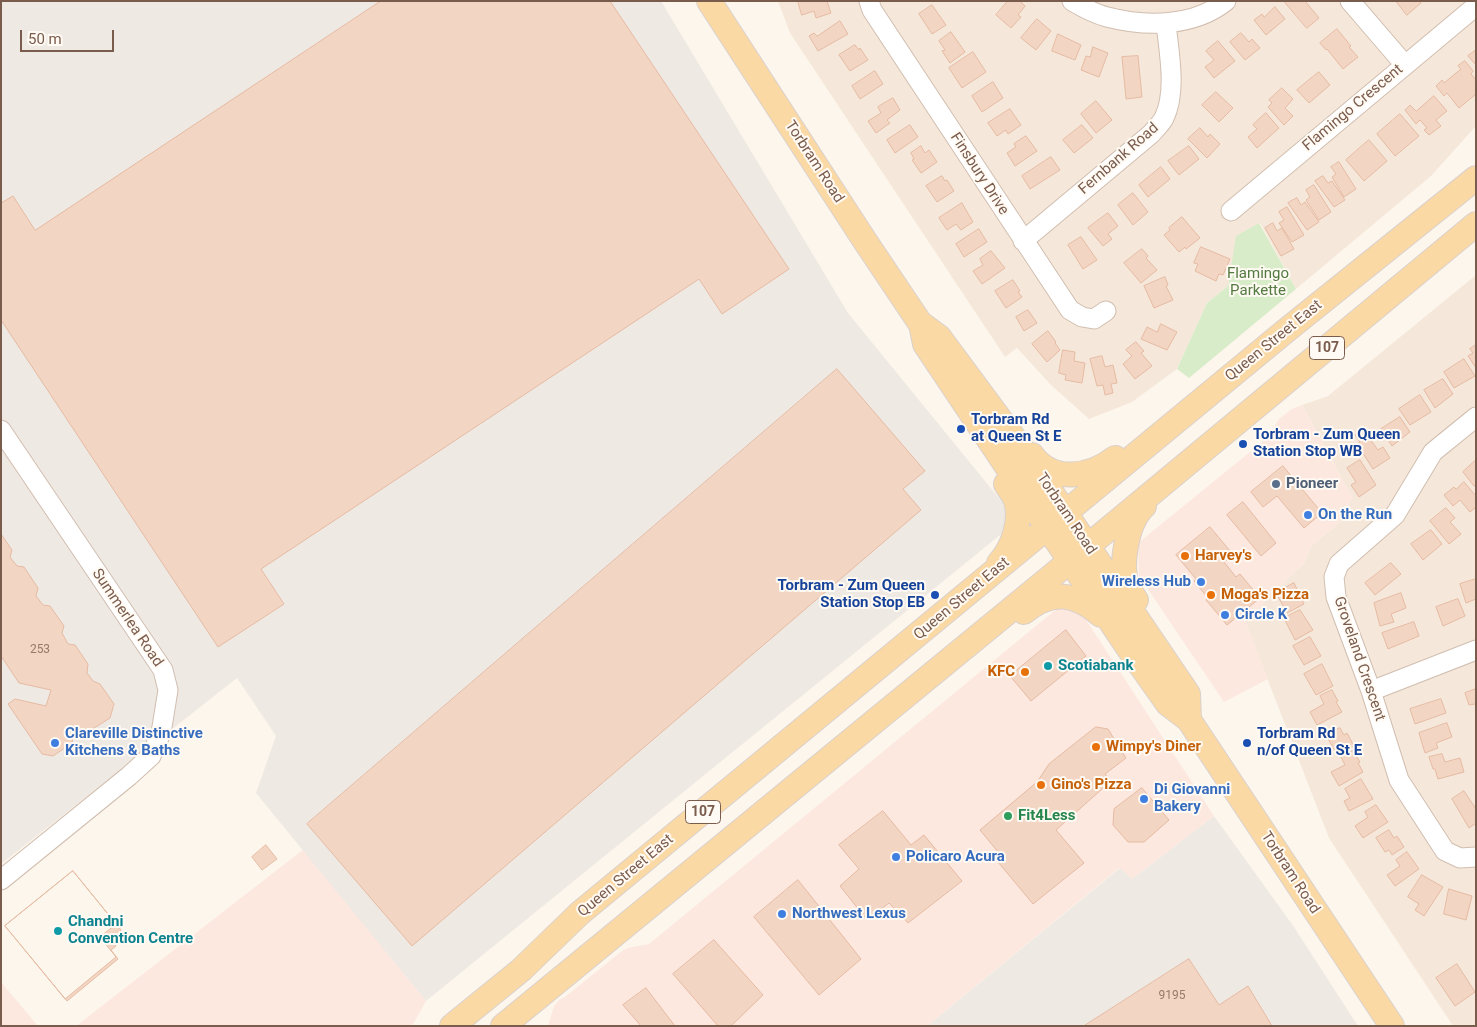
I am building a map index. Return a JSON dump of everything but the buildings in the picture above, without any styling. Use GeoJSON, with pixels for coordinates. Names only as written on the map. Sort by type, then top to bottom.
{"type":"FeatureCollection","features":[{"type":"Feature","properties":{"kind":"main road","name":"Torbram Road"},"geometry":{"type":"LineString","coordinates":[[709,1],[920,323],[925,344],[951,384],[1168,704],[1189,720],[1392,1026]]}},
{"type":"Feature","properties":{"kind":"main road","name":"Queen Street East"},"geometry":{"type":"LineString","coordinates":[[452,1026],[521,970],[580,913],[1203,399],[1476,178]]}},
{"type":"Feature","properties":{"kind":"main road","name":"107"},"geometry":{"type":"LineString","coordinates":[[503,1026],[1070,561],[1476,224]]}},
{"type":"Feature","properties":{"kind":"main road","name":"Torbram Road"},"geometry":{"type":"LineString","coordinates":[[920,323],[939,336],[1066,513],[1188,694],[1189,720]]}},
{"type":"Feature","properties":{"kind":"main road"},"geometry":{"type":"LineString","coordinates":[[951,384],[950,397],[1015,499],[1018,510],[1015,532],[1008,551],[1001,562],[965,592],[959,602]]}},
{"type":"Feature","properties":{"kind":"main road"},"geometry":{"type":"LineString","coordinates":[[989,404],[996,408],[1036,461],[1046,469],[1078,475],[1086,474],[1105,466],[1186,399],[1203,399]]}},
{"type":"Feature","properties":{"kind":"main road"},"geometry":{"type":"LineString","coordinates":[[1175,676],[1173,655],[1128,587],[1125,574],[1126,549],[1136,517],[1142,508],[1175,478],[1178,471]]}},
{"type":"Feature","properties":{"kind":"main road"},"geometry":{"type":"LineString","coordinates":[[962,649],[976,652],[1040,601],[1050,597],[1061,596],[1086,602],[1101,614],[1120,641],[1127,646]]}},
{"type":"Feature","properties":{"kind":"street","name":"Finsbury Drive"},"geometry":{"type":"LineString","coordinates":[[869,1],[872,10],[1070,310],[1082,317],[1094,319],[1106,311]]}},
{"type":"Feature","properties":{"kind":"street"},"geometry":{"type":"LineString","coordinates":[[1072,1],[1106,17],[1166,24],[1192,18],[1220,6],[1226,1]]}},
{"type":"Feature","properties":{"kind":"street"},"geometry":{"type":"LineString","coordinates":[[1350,1],[1405,64]]}},
{"type":"Feature","properties":{"kind":"street","name":"Flamingo Crescent"},"geometry":{"type":"LineString","coordinates":[[1231,211],[1476,6]]}},
{"type":"Feature","properties":{"kind":"street","name":"Fernbank Road"},"geometry":{"type":"LineString","coordinates":[[1023,241],[1151,134],[1164,119],[1169,101],[1171,76],[1166,24]]}},
{"type":"Feature","properties":{"kind":"street","name":"Groveland Crescent"},"geometry":{"type":"LineString","coordinates":[[1476,417],[1433,452],[1395,515],[1339,564],[1334,577],[1336,597],[1370,691],[1399,780],[1445,851],[1460,858],[1476,857]]}},
{"type":"Feature","properties":{"kind":"street","name":"Summerlea Road"},"geometry":{"type":"LineString","coordinates":[[1,880],[151,756],[162,733],[168,690],[163,670],[4,441]]}},
{"type":"Feature","properties":{"kind":"street"},"geometry":{"type":"LineString","coordinates":[[1370,691],[1476,650]]}},
{"type":"Feature","properties":{"kind":"shaded area"},"geometry":{"type":"Polygon","coordinates":[[[1,1],[661,1],[848,313],[1007,508],[1005,531],[426,1001],[256,793],[276,736],[237,678],[1,864],[1,1]]]}},
{"type":"Feature","properties":{"kind":"shaded area"},"geometry":{"type":"Polygon","coordinates":[[[778,1],[1476,1],[1476,126],[1431,176],[1296,289],[1260,223],[1237,236],[1228,286],[1207,303],[1177,369],[1132,402],[1089,419],[1051,385],[1017,348],[1005,357],[790,33],[778,1]]]}},
{"type":"Feature","properties":{"kind":"shaded area"},"geometry":{"type":"Polygon","coordinates":[[[1476,275],[1476,1026],[1453,1026],[1329,838],[1245,621],[1304,563],[1311,546],[1340,522],[1352,497],[1302,405],[1328,396],[1476,275]]]}},
{"type":"Feature","properties":{"kind":"shaded area"},"geometry":{"type":"Polygon","coordinates":[[[1302,405],[1352,497],[1340,522],[1311,546],[1304,563],[1245,621],[1268,679],[1224,702],[1139,576],[1138,543],[1266,439],[1279,419],[1292,409],[1302,405]]]}},
{"type":"Feature","properties":{"kind":"shaded area"},"geometry":{"type":"Polygon","coordinates":[[[1059,607],[1081,612],[1214,816],[1132,879],[1119,868],[927,1026],[548,1026],[554,1006],[559,1000],[622,951],[649,944],[1059,607]]]}},
{"type":"Feature","properties":{"kind":"shaded area"},"geometry":{"type":"Polygon","coordinates":[[[1214,816],[1294,927],[1358,1026],[927,1026],[1120,868],[1132,879],[1214,816]]]}},
{"type":"Feature","properties":{"kind":"shaded area"},"geometry":{"type":"Polygon","coordinates":[[[304,849],[426,1001],[412,1026],[76,1026],[304,849]]]}},
{"type":"Feature","properties":{"kind":"shaded area"},"geometry":{"type":"Polygon","coordinates":[[[1,982],[38,1026],[1,1026],[1,982]]]}},
{"type":"Feature","properties":{"kind":"green space","name":"Flamingo Parkette"},"geometry":{"type":"Polygon","coordinates":[[[1259,223],[1296,289],[1189,378],[1177,369],[1207,303],[1228,286],[1236,236],[1259,223]]]}},
{"type":"Feature","properties":{"kind":"place","name":"Torbram Rd at Queen St E"},"geometry":{"type":"Point","coordinates":[961,429]}},
{"type":"Feature","properties":{"kind":"place","name":"Torbram - Zum Queen Station Stop WB"},"geometry":{"type":"Point","coordinates":[1243,444]}},
{"type":"Feature","properties":{"kind":"place","name":"Pioneer"},"geometry":{"type":"Point","coordinates":[1276,484]}},
{"type":"Feature","properties":{"kind":"place","name":"On the Run"},"geometry":{"type":"Point","coordinates":[1308,515]}},
{"type":"Feature","properties":{"kind":"place","name":"Harvey's"},"geometry":{"type":"Point","coordinates":[1185,556]}},
{"type":"Feature","properties":{"kind":"place","name":"Wireless Hub"},"geometry":{"type":"Point","coordinates":[1201,582]}},
{"type":"Feature","properties":{"kind":"place","name":"Torbram - Zum Queen Station Stop EB"},"geometry":{"type":"Point","coordinates":[935,595]}},
{"type":"Feature","properties":{"kind":"place","name":"Moga's Pizza"},"geometry":{"type":"Point","coordinates":[1211,595]}},
{"type":"Feature","properties":{"kind":"place","name":"Circle K"},"geometry":{"type":"Point","coordinates":[1225,615]}},
{"type":"Feature","properties":{"kind":"place","name":"Scotiabank"},"geometry":{"type":"Point","coordinates":[1048,666]}},
{"type":"Feature","properties":{"kind":"place","name":"KFC"},"geometry":{"type":"Point","coordinates":[1025,672]}},
{"type":"Feature","properties":{"kind":"place","name":"Clareville Distinctive Kitchens & Baths"},"geometry":{"type":"Point","coordinates":[55,743]}},
{"type":"Feature","properties":{"kind":"place","name":"Torbram Rd n/of Queen St E"},"geometry":{"type":"Point","coordinates":[1247,743]}},
{"type":"Feature","properties":{"kind":"place","name":"Wimpy's Diner"},"geometry":{"type":"Point","coordinates":[1096,747]}},
{"type":"Feature","properties":{"kind":"place","name":"Gino's Pizza"},"geometry":{"type":"Point","coordinates":[1041,785]}},
{"type":"Feature","properties":{"kind":"place","name":"Di Giovanni Bakery"},"geometry":{"type":"Point","coordinates":[1144,799]}},
{"type":"Feature","properties":{"kind":"place","name":"Fit4Less"},"geometry":{"type":"Point","coordinates":[1008,816]}},
{"type":"Feature","properties":{"kind":"place","name":"Policaro Acura"},"geometry":{"type":"Point","coordinates":[896,857]}},
{"type":"Feature","properties":{"kind":"place","name":"Northwest Lexus"},"geometry":{"type":"Point","coordinates":[782,914]}},
{"type":"Feature","properties":{"kind":"place","name":"Chandni Convention Centre"},"geometry":{"type":"Point","coordinates":[58,931]}}]}
